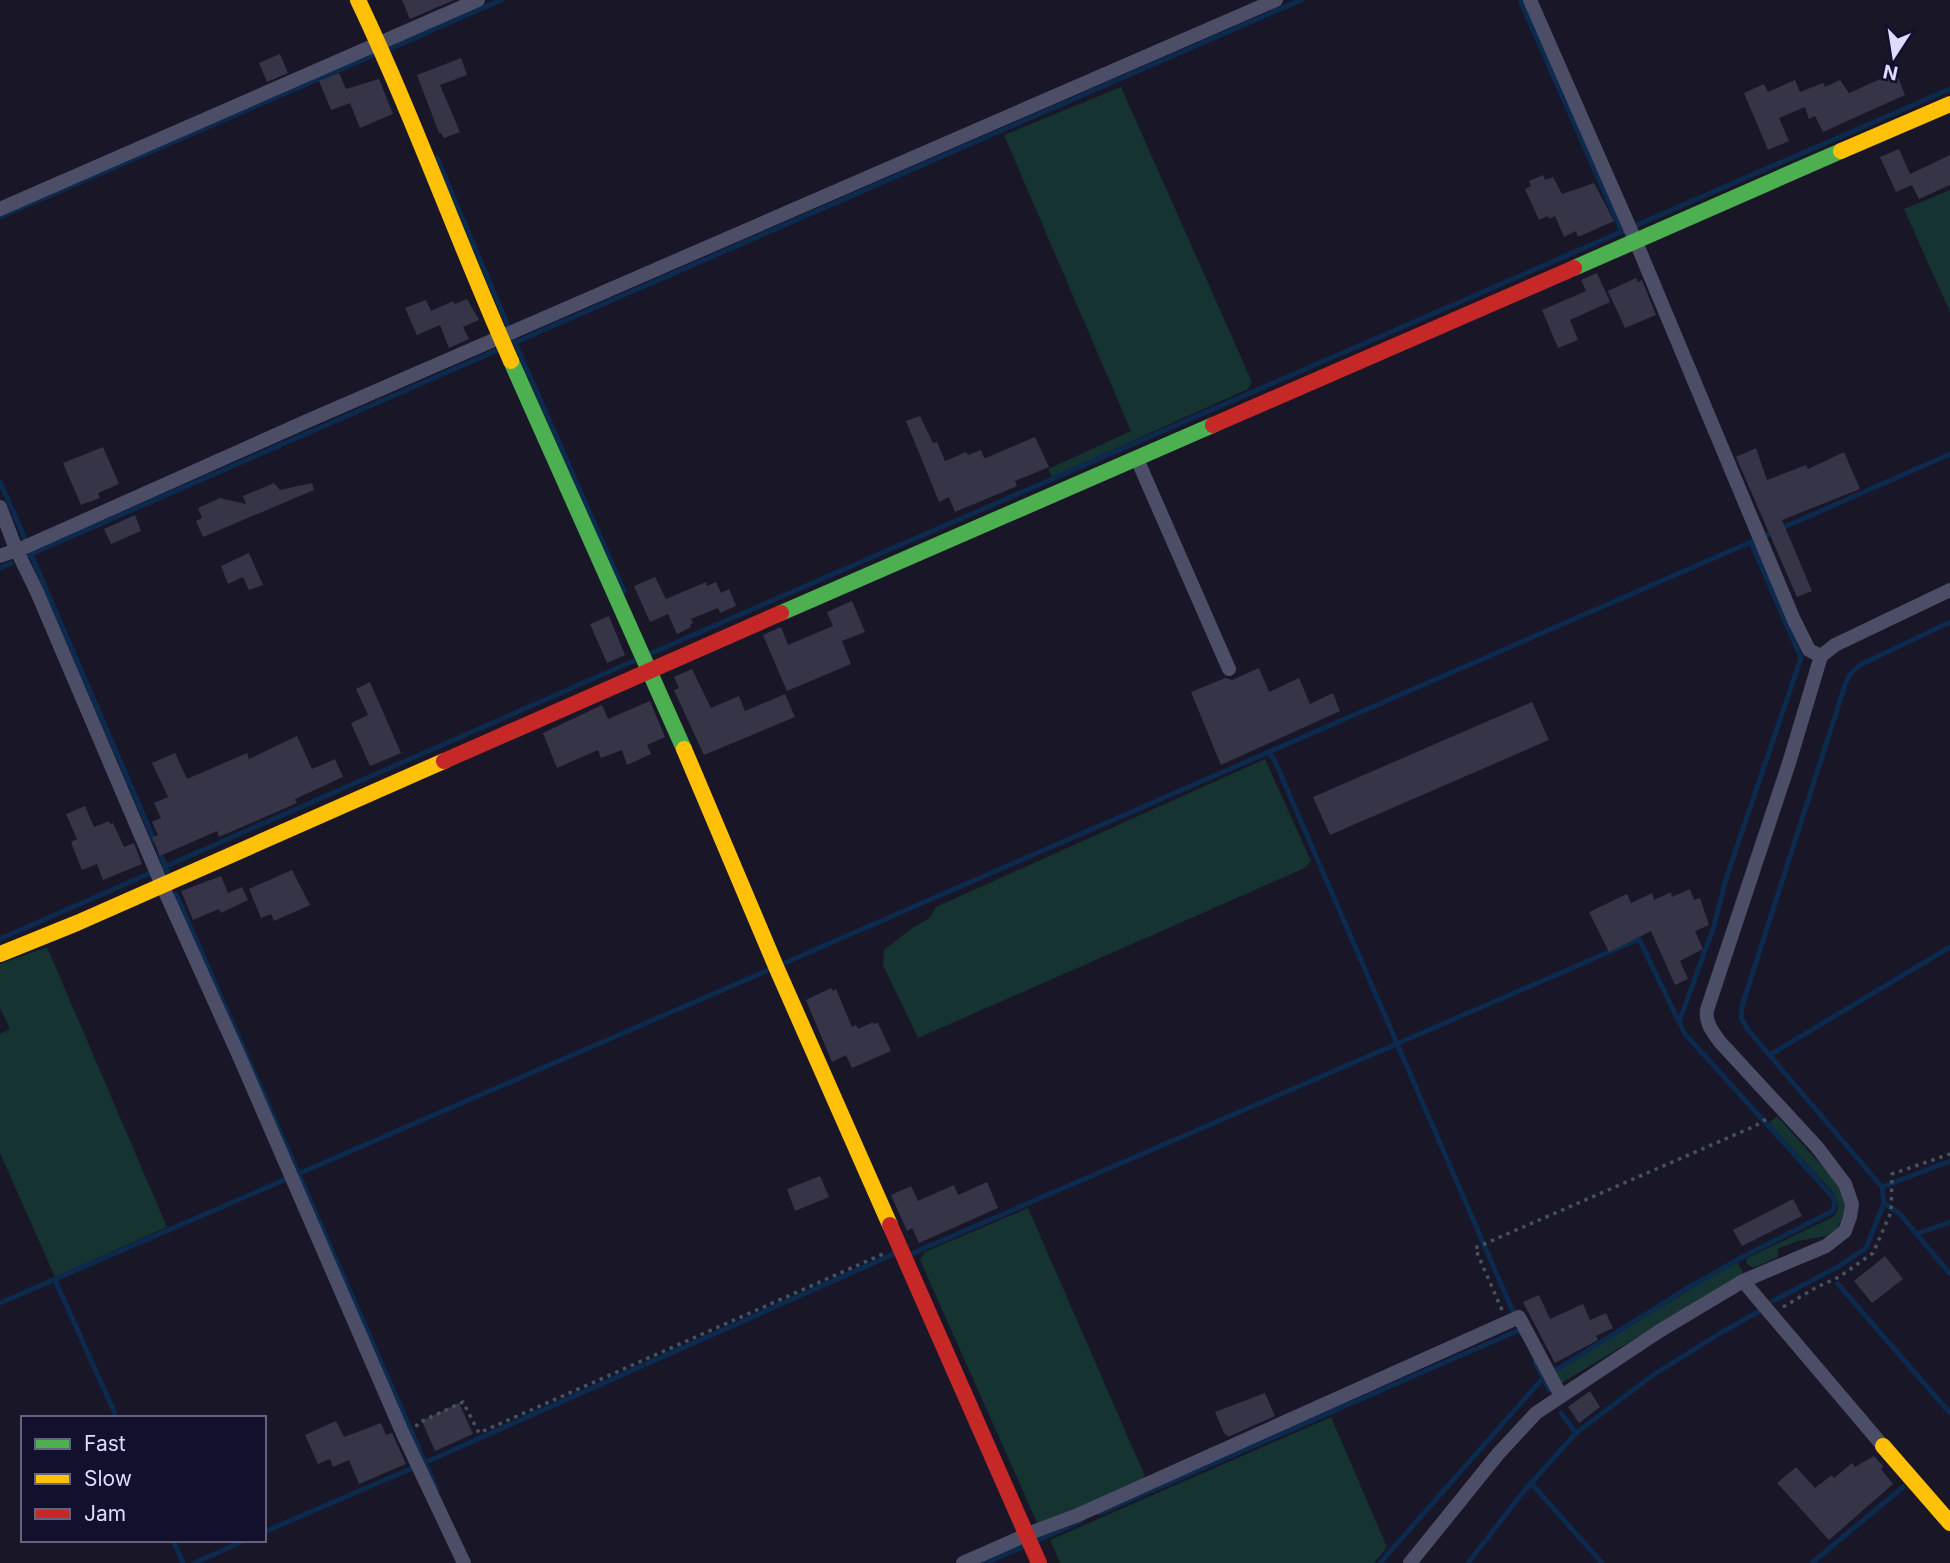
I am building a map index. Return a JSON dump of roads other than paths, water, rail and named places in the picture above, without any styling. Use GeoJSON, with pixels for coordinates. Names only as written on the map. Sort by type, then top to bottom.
{"type":"FeatureCollection","features":[{"type":"Feature","properties":{"kind":"street"},"geometry":{"type":"LineString","coordinates":[[358,0],[384,41],[469,266],[644,662],[655,680],[775,966],[899,1250],[1032,1541]]}},
{"type":"Feature","properties":{"kind":"street"},"geometry":{"type":"LineString","coordinates":[[0,209],[478,0]]}},
{"type":"Feature","properties":{"kind":"street"},"geometry":{"type":"LineString","coordinates":[[0,556],[505,344],[1276,0]]}},
{"type":"Feature","properties":{"kind":"street"},"geometry":{"type":"LineString","coordinates":[[1530,0],[1794,620],[1810,650],[1821,656]]}},
{"type":"Feature","properties":{"kind":"street"},"geometry":{"type":"LineString","coordinates":[[0,954],[158,875],[644,662],[1136,459],[1631,233],[1950,104]]}},
{"type":"Feature","properties":{"kind":"street"},"geometry":{"type":"LineString","coordinates":[[1136,459],[1228,669]]}},
{"type":"Feature","properties":{"kind":"street"},"geometry":{"type":"LineString","coordinates":[[0,507],[24,547],[37,592],[158,875],[417,1465],[464,1563]]}},
{"type":"Feature","properties":{"kind":"street"},"geometry":{"type":"LineString","coordinates":[[1410,1563],[1498,1454],[1536,1413],[1743,1281],[1833,1241],[1845,1231],[1852,1211],[1852,1198],[1845,1184],[1816,1147],[1720,1042],[1706,1018],[1821,656],[1835,645],[1950,590]]}},
{"type":"Feature","properties":{"kind":"street"},"geometry":{"type":"LineString","coordinates":[[1743,1281],[1950,1523]]}},
{"type":"Feature","properties":{"kind":"street"},"geometry":{"type":"LineString","coordinates":[[963,1563],[1032,1541],[1078,1515],[1519,1317],[1561,1395]]}},
{"type":"Feature","properties":{"kind":"waterway"},"geometry":{"type":"LineString","coordinates":[[387,50],[501,0]]}},
{"type":"Feature","properties":{"kind":"waterway"},"geometry":{"type":"LineString","coordinates":[[509,345],[1301,0]]}},
{"type":"Feature","properties":{"kind":"waterway"},"geometry":{"type":"LineString","coordinates":[[1520,0],[1622,232]]}},
{"type":"Feature","properties":{"kind":"waterway"},"geometry":{"type":"LineString","coordinates":[[0,217],[376,54]]}},
{"type":"Feature","properties":{"kind":"waterway"},"geometry":{"type":"LineString","coordinates":[[647,655],[1950,89]]}},
{"type":"Feature","properties":{"kind":"waterway"},"geometry":{"type":"LineString","coordinates":[[437,158],[508,326]]}},
{"type":"Feature","properties":{"kind":"waterway"},"geometry":{"type":"LineString","coordinates":[[514,340],[624,591]]}},
{"type":"Feature","properties":{"kind":"waterway"},"geometry":{"type":"LineString","coordinates":[[29,555],[500,349]]}},
{"type":"Feature","properties":{"kind":"waterway"},"geometry":{"type":"LineString","coordinates":[[1764,536],[1950,454]]}},
{"type":"Feature","properties":{"kind":"waterway"},"geometry":{"type":"LineString","coordinates":[[0,482],[27,543]]}},
{"type":"Feature","properties":{"kind":"waterway"},"geometry":{"type":"LineString","coordinates":[[780,965],[1753,541]]}},
{"type":"Feature","properties":{"kind":"waterway"},"geometry":{"type":"LineString","coordinates":[[1380,1563],[1543,1378],[1686,1289],[1833,1211],[1835,1202],[1832,1196],[1685,1034],[1679,1022],[1713,929],[1727,876],[1801,658],[1751,542]]}},
{"type":"Feature","properties":{"kind":"waterway"},"geometry":{"type":"LineString","coordinates":[[30,552],[155,842]]}},
{"type":"Feature","properties":{"kind":"waterway"},"geometry":{"type":"LineString","coordinates":[[0,568],[11,563]]}},
{"type":"Feature","properties":{"kind":"waterway"},"geometry":{"type":"LineString","coordinates":[[1773,1301],[1839,1266],[1866,1248],[1884,1203],[1882,1187],[1748,1030],[1741,1018],[1742,1006],[1850,674],[1860,665],[1950,622]]}},
{"type":"Feature","properties":{"kind":"waterway"},"geometry":{"type":"LineString","coordinates":[[0,939],[638,659]]}},
{"type":"Feature","properties":{"kind":"waterway"},"geometry":{"type":"LineString","coordinates":[[1267,752],[1274,759],[1514,1314]]}},
{"type":"Feature","properties":{"kind":"waterway"},"geometry":{"type":"LineString","coordinates":[[159,851],[167,871]]}},
{"type":"Feature","properties":{"kind":"waterway"},"geometry":{"type":"LineString","coordinates":[[176,894],[437,1490]]}},
{"type":"Feature","properties":{"kind":"waterway"},"geometry":{"type":"LineString","coordinates":[[911,1254],[1639,939],[1679,1022]]}},
{"type":"Feature","properties":{"kind":"waterway"},"geometry":{"type":"LineString","coordinates":[[1770,1055],[1950,947]]}},
{"type":"Feature","properties":{"kind":"waterway"},"geometry":{"type":"LineString","coordinates":[[0,1303],[771,969]]}},
{"type":"Feature","properties":{"kind":"waterway"},"geometry":{"type":"LineString","coordinates":[[1882,1187],[1950,1161]]}},
{"type":"Feature","properties":{"kind":"waterway"},"geometry":{"type":"LineString","coordinates":[[1884,1203],[1900,1214],[1950,1274]]}},
{"type":"Feature","properties":{"kind":"waterway"},"geometry":{"type":"LineString","coordinates":[[1916,1234],[1950,1222]]}},
{"type":"Feature","properties":{"kind":"waterway"},"geometry":{"type":"LineString","coordinates":[[424,1463],[898,1252]]}},
{"type":"Feature","properties":{"kind":"waterway"},"geometry":{"type":"LineString","coordinates":[[55,1280],[116,1416]]}},
{"type":"Feature","properties":{"kind":"waterway"},"geometry":{"type":"LineString","coordinates":[[1838,1284],[1950,1413]]}},
{"type":"Feature","properties":{"kind":"waterway"},"geometry":{"type":"LineString","coordinates":[[1468,1563],[1524,1491],[1576,1433],[1653,1375],[1758,1312]]}},
{"type":"Feature","properties":{"kind":"waterway"},"geometry":{"type":"LineString","coordinates":[[1100,1513],[1519,1330],[1522,1334]]}},
{"type":"Feature","properties":{"kind":"waterway"},"geometry":{"type":"LineString","coordinates":[[1535,1362],[1549,1390]]}},
{"type":"Feature","properties":{"kind":"waterway"},"geometry":{"type":"LineString","coordinates":[[1561,1413],[1576,1433]]}},
{"type":"Feature","properties":{"kind":"waterway"},"geometry":{"type":"LineString","coordinates":[[266,1531],[415,1467]]}},
{"type":"Feature","properties":{"kind":"waterway"},"geometry":{"type":"LineString","coordinates":[[1531,1483],[1602,1563]]}},
{"type":"Feature","properties":{"kind":"waterway"},"geometry":{"type":"LineString","coordinates":[[1812,1563],[1903,1487]]}},
{"type":"Feature","properties":{"kind":"waterway"},"geometry":{"type":"LineString","coordinates":[[1036,1541],[1081,1521]]}},
{"type":"Feature","properties":{"kind":"waterway"},"geometry":{"type":"LineString","coordinates":[[174,1542],[183,1563]]}},
{"type":"Feature","properties":{"kind":"waterway"},"geometry":{"type":"LineString","coordinates":[[194,1563],[241,1542]]}},
{"type":"Feature","properties":{"kind":"waterway"},"geometry":{"type":"LineString","coordinates":[[985,1563],[1027,1545]]}}]}
